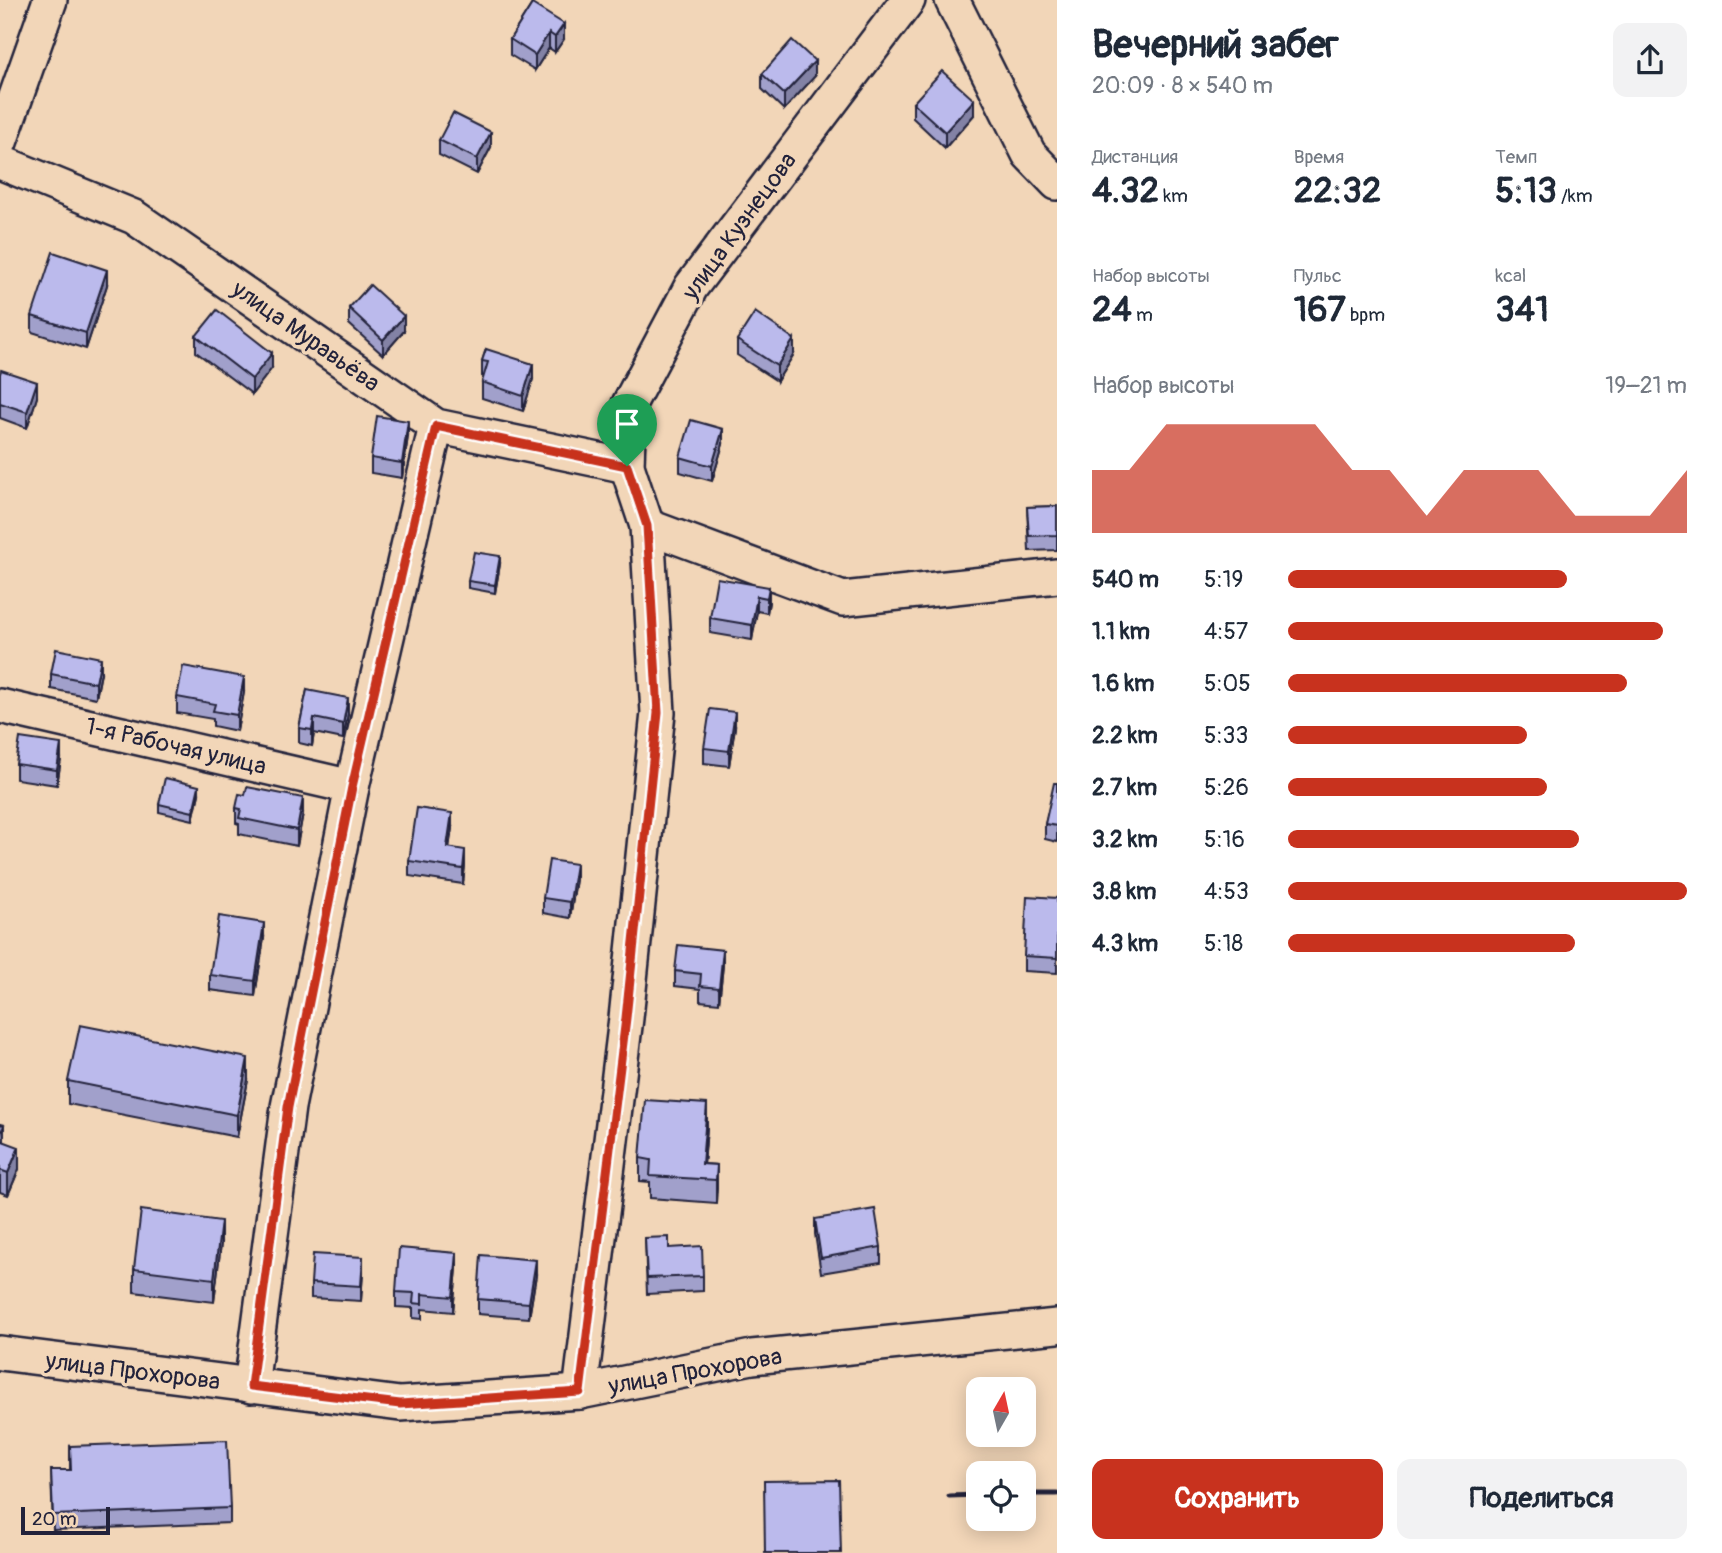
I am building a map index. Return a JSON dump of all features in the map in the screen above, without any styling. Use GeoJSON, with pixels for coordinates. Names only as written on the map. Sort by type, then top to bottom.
{"type":"FeatureCollection","features":[{"type":"Feature","properties":{"kind":"street"},"geometry":{"type":"LineString","coordinates":[[0,142],[50,0]]}},
{"type":"Feature","properties":{"kind":"street","name":"улица Кузнецова"},"geometry":{"type":"LineString","coordinates":[[580,1392],[626,1018],[658,713],[647,526],[627,466],[629,404],[691,287],[908,0]]}},
{"type":"Feature","properties":{"kind":"street"},"geometry":{"type":"LineString","coordinates":[[953,0],[1029,155],[1057,183]]}},
{"type":"Feature","properties":{"kind":"street","name":"улица Муравьёва"},"geometry":{"type":"LineString","coordinates":[[0,162],[134,217],[436,426],[627,466]]}},
{"type":"Feature","properties":{"kind":"street"},"geometry":{"type":"LineString","coordinates":[[251,1386],[288,1107],[352,787],[436,426]]}},
{"type":"Feature","properties":{"kind":"street"},"geometry":{"type":"LineString","coordinates":[[647,526],[843,599],[1057,576]]}},
{"type":"Feature","properties":{"kind":"street","name":"1-я Рабочая улица"},"geometry":{"type":"LineString","coordinates":[[0,706],[352,787]]}},
{"type":"Feature","properties":{"kind":"street","name":"улица Прохорова"},"geometry":{"type":"LineString","coordinates":[[0,1353],[400,1404],[580,1392],[752,1357],[1057,1325]]}},
{"type":"Feature","properties":{"kind":"building"},"geometry":{"type":"Polygon","coordinates":[[[532,4],[564,24],[555,37],[549,33],[535,55],[510,39],[532,4]]]}},
{"type":"Feature","properties":{"kind":"building"},"geometry":{"type":"Polygon","coordinates":[[[792,40],[815,61],[784,94],[762,74],[792,40]]]}},
{"type":"Feature","properties":{"kind":"building"},"geometry":{"type":"Polygon","coordinates":[[[942,71],[974,100],[945,132],[913,103],[942,71]]]}},
{"type":"Feature","properties":{"kind":"building"},"geometry":{"type":"Polygon","coordinates":[[[453,113],[491,132],[477,159],[439,140],[453,113]]]}},
{"type":"Feature","properties":{"kind":"building"},"geometry":{"type":"Polygon","coordinates":[[[53,252],[107,270],[86,333],[32,316],[53,252]]]}},
{"type":"Feature","properties":{"kind":"building"},"geometry":{"type":"Polygon","coordinates":[[[370,285],[404,316],[383,340],[349,308],[370,285]]]}},
{"type":"Feature","properties":{"kind":"building"},"geometry":{"type":"Polygon","coordinates":[[[217,310],[272,353],[252,379],[196,336],[217,310]]]}},
{"type":"Feature","properties":{"kind":"building"},"geometry":{"type":"Polygon","coordinates":[[[755,312],[794,339],[777,366],[737,340],[755,312]]]}},
{"type":"Feature","properties":{"kind":"building"},"geometry":{"type":"Polygon","coordinates":[[[486,349],[533,364],[523,396],[482,382],[488,362],[482,361],[486,349]]]}},
{"type":"Feature","properties":{"kind":"building"},"geometry":{"type":"Polygon","coordinates":[[[1,370],[37,382],[27,412],[0,403],[1,370]]]}},
{"type":"Feature","properties":{"kind":"building"},"geometry":{"type":"Polygon","coordinates":[[[377,416],[408,421],[402,463],[371,458],[377,416]]]}},
{"type":"Feature","properties":{"kind":"building"},"geometry":{"type":"Polygon","coordinates":[[[691,420],[723,429],[712,466],[680,457],[691,420]]]}},
{"type":"Feature","properties":{"kind":"building"},"geometry":{"type":"Polygon","coordinates":[[[1057,506],[1057,535],[1029,536],[1027,507],[1057,506]]]}},
{"type":"Feature","properties":{"kind":"building"},"geometry":{"type":"Polygon","coordinates":[[[474,552],[500,556],[495,585],[468,581],[474,552]]]}},
{"type":"Feature","properties":{"kind":"building"},"geometry":{"type":"Polygon","coordinates":[[[717,578],[769,587],[767,598],[757,596],[752,625],[710,618],[717,578]]]}},
{"type":"Feature","properties":{"kind":"building"},"geometry":{"type":"Polygon","coordinates":[[[56,649],[101,658],[96,683],[51,674],[56,649]]]}},
{"type":"Feature","properties":{"kind":"building"},"geometry":{"type":"Polygon","coordinates":[[[183,666],[244,677],[237,715],[213,711],[215,704],[177,697],[183,666]]]}},
{"type":"Feature","properties":{"kind":"building"},"geometry":{"type":"Polygon","coordinates":[[[307,690],[348,698],[343,724],[314,718],[312,730],[299,728],[307,690]]]}},
{"type":"Feature","properties":{"kind":"building"},"geometry":{"type":"Polygon","coordinates":[[[710,709],[735,712],[729,751],[704,748],[710,709]]]}},
{"type":"Feature","properties":{"kind":"building"},"geometry":{"type":"Polygon","coordinates":[[[20,738],[61,744],[57,770],[16,764],[20,738]]]}},
{"type":"Feature","properties":{"kind":"building"},"geometry":{"type":"Polygon","coordinates":[[[165,778],[199,786],[193,812],[159,804],[165,778]]]}},
{"type":"Feature","properties":{"kind":"building"},"geometry":{"type":"Polygon","coordinates":[[[1054,783],[1057,783],[1057,826],[1045,824],[1054,783]]]}},
{"type":"Feature","properties":{"kind":"building"},"geometry":{"type":"Polygon","coordinates":[[[247,787],[303,798],[297,830],[239,818],[241,809],[236,808],[239,794],[245,795],[247,787]]]}},
{"type":"Feature","properties":{"kind":"building"},"geometry":{"type":"Polygon","coordinates":[[[417,808],[452,813],[447,847],[465,850],[463,869],[409,861],[417,808]]]}},
{"type":"Feature","properties":{"kind":"building"},"geometry":{"type":"Polygon","coordinates":[[[549,860],[576,864],[570,902],[543,898],[549,860]]]}},
{"type":"Feature","properties":{"kind":"building"},"geometry":{"type":"Polygon","coordinates":[[[1027,896],[1057,898],[1057,958],[1024,956],[1027,896]]]}},
{"type":"Feature","properties":{"kind":"building"},"geometry":{"type":"Polygon","coordinates":[[[219,916],[264,923],[255,981],[210,975],[219,916]]]}},
{"type":"Feature","properties":{"kind":"building"},"geometry":{"type":"Polygon","coordinates":[[[678,945],[723,950],[719,988],[700,986],[701,974],[675,971],[678,945]]]}},
{"type":"Feature","properties":{"kind":"building"},"geometry":{"type":"Polygon","coordinates":[[[80,1025],[248,1058],[237,1115],[68,1081],[80,1025]]]}},
{"type":"Feature","properties":{"kind":"building"},"geometry":{"type":"Polygon","coordinates":[[[645,1100],[707,1104],[702,1164],[717,1165],[716,1180],[650,1176],[651,1160],[640,1158],[645,1100]]]}},
{"type":"Feature","properties":{"kind":"building"},"geometry":{"type":"Polygon","coordinates":[[[0,1140],[19,1147],[8,1173],[0,1170],[0,1140]]]}},
{"type":"Feature","properties":{"kind":"building"},"geometry":{"type":"Polygon","coordinates":[[[875,1209],[881,1247],[821,1258],[815,1219],[875,1209]]]}},
{"type":"Feature","properties":{"kind":"building"},"geometry":{"type":"Polygon","coordinates":[[[141,1210],[221,1221],[214,1279],[134,1269],[141,1210]]]}},
{"type":"Feature","properties":{"kind":"building"},"geometry":{"type":"Polygon","coordinates":[[[669,1237],[669,1248],[702,1246],[703,1276],[647,1278],[645,1238],[669,1237]]]}},
{"type":"Feature","properties":{"kind":"building"},"geometry":{"type":"Polygon","coordinates":[[[399,1248],[457,1253],[453,1297],[422,1294],[422,1304],[413,1303],[414,1293],[396,1292],[399,1248]]]}},
{"type":"Feature","properties":{"kind":"building"},"geometry":{"type":"Polygon","coordinates":[[[313,1254],[363,1257],[361,1286],[311,1283],[313,1254]]]}},
{"type":"Feature","properties":{"kind":"building"},"geometry":{"type":"Polygon","coordinates":[[[481,1255],[536,1260],[529,1303],[478,1299],[481,1255]]]}},
{"type":"Feature","properties":{"kind":"building"},"geometry":{"type":"Polygon","coordinates":[[[227,1440],[230,1508],[53,1515],[51,1470],[71,1470],[70,1446],[227,1440]]]}},
{"type":"Feature","properties":{"kind":"building"},"geometry":{"type":"Polygon","coordinates":[[[839,1480],[841,1553],[765,1553],[764,1481],[839,1480]]]}},
{"type":"Feature","properties":{"kind":"railway"},"geometry":{"type":"LineString","coordinates":[[1036,1494],[1057,1494]]}},
{"type":"Feature","properties":{"kind":"railway"},"geometry":{"type":"LineString","coordinates":[[949,1496],[966,1495]]}},
{"type":"Feature","properties":{"kind":"route"},"geometry":{"type":"LineString","coordinates":[[436,426],[627,466],[647,526],[658,713],[626,1018],[580,1392],[400,1404],[251,1386],[288,1107],[352,787],[436,426]]}}]}
